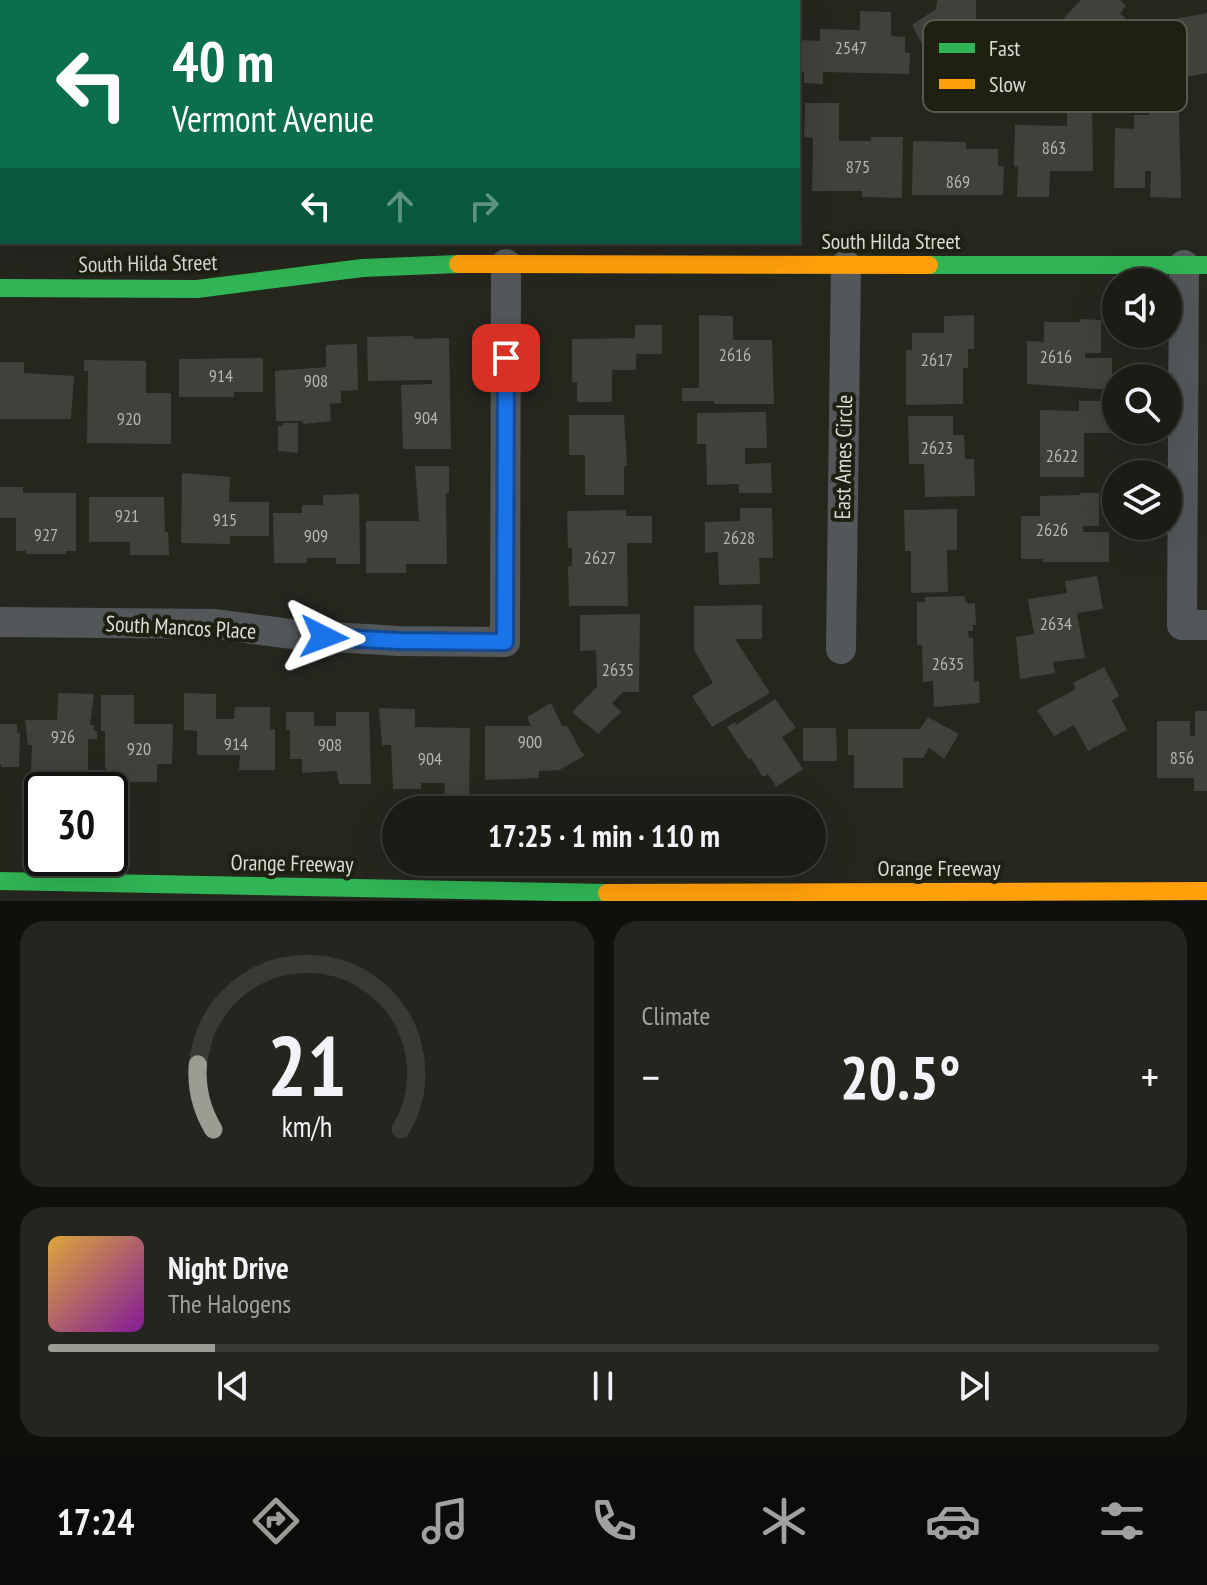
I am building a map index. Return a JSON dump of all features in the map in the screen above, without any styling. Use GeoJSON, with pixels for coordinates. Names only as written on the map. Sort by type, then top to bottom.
{"type":"FeatureCollection","features":[{"type":"Feature","properties":{"kind":"main road","name":"South Hilda Street"},"geometry":{"type":"LineString","coordinates":[[0,288],[197,289],[362,268],[756,253],[846,265],[1196,265]]}},
{"type":"Feature","properties":{"kind":"main road","name":"Orange Freeway"},"geometry":{"type":"LineString","coordinates":[[0,881],[629,893],[1207,891]]}},
{"type":"Feature","properties":{"kind":"street","name":"South Mancos Place"},"geometry":{"type":"LineString","coordinates":[[0,622],[216,624],[299,635],[399,641],[505,642],[506,264]]}},
{"type":"Feature","properties":{"kind":"street","name":"East Ames Circle"},"geometry":{"type":"LineString","coordinates":[[841,649],[846,265]]}},
{"type":"Feature","properties":{"kind":"street"},"geometry":{"type":"LineString","coordinates":[[1194,625],[1196,265]]}},
{"type":"Feature","properties":{"kind":"building"},"geometry":{"type":"Polygon","coordinates":[[[937,0],[976,0],[976,20],[923,20],[923,46],[912,25],[936,9],[937,0]]]}},
{"type":"Feature","properties":{"kind":"building"},"geometry":{"type":"Polygon","coordinates":[[[1081,0],[1120,0],[1126,6],[1120,13],[1127,20],[1062,20],[1081,0]]]}},
{"type":"Feature","properties":{"kind":"building"},"geometry":{"type":"Polygon","coordinates":[[[860,11],[891,12],[891,36],[905,37],[905,53],[910,53],[909,74],[823,72],[823,84],[804,83],[804,72],[800,72],[800,40],[820,41],[820,29],[860,30],[860,11]]]}},
{"type":"Feature","properties":{"kind":"building"},"geometry":{"type":"Polygon","coordinates":[[[1207,13],[1207,73],[1187,77],[1187,20],[1169,20],[1207,13]]]}},
{"type":"Feature","properties":{"kind":"building"},"geometry":{"type":"Polygon","coordinates":[[[805,103],[839,103],[839,141],[903,137],[902,198],[862,197],[862,191],[812,191],[813,138],[804,137],[805,103]]]}},
{"type":"Feature","properties":{"kind":"building"},"geometry":{"type":"Polygon","coordinates":[[[1067,112],[1092,112],[1093,171],[1050,171],[1049,197],[1017,197],[1015,125],[1067,126],[1067,112]]]}},
{"type":"Feature","properties":{"kind":"building"},"geometry":{"type":"Polygon","coordinates":[[[1149,112],[1179,112],[1181,198],[1150,197],[1151,171],[1145,171],[1145,188],[1114,188],[1115,128],[1134,129],[1134,115],[1149,115],[1149,112]]]}},
{"type":"Feature","properties":{"kind":"building"},"geometry":{"type":"Polygon","coordinates":[[[913,141],[966,142],[966,149],[998,149],[998,166],[1004,166],[1003,195],[912,195],[913,141]]]}},
{"type":"Feature","properties":{"kind":"building"},"geometry":{"type":"Polygon","coordinates":[[[699,315],[733,316],[733,340],[772,340],[774,404],[682,401],[682,388],[699,388],[699,315]]]}},
{"type":"Feature","properties":{"kind":"building"},"geometry":{"type":"Polygon","coordinates":[[[974,315],[974,349],[968,349],[968,368],[963,368],[963,404],[906,405],[906,350],[912,350],[912,333],[944,333],[944,316],[974,315]]]}},
{"type":"Feature","properties":{"kind":"building"},"geometry":{"type":"Polygon","coordinates":[[[1080,319],[1101,320],[1101,353],[1085,353],[1085,358],[1112,358],[1112,364],[1102,364],[1102,389],[1027,384],[1027,341],[1044,342],[1044,322],[1080,322],[1080,319]]]}},
{"type":"Feature","properties":{"kind":"building"},"geometry":{"type":"Polygon","coordinates":[[[635,325],[662,325],[662,354],[636,354],[636,370],[612,370],[612,402],[577,402],[577,382],[572,382],[572,339],[635,338],[635,325]]]}},
{"type":"Feature","properties":{"kind":"building"},"geometry":{"type":"Polygon","coordinates":[[[413,336],[413,339],[449,338],[451,449],[403,449],[401,385],[432,384],[432,380],[368,381],[367,337],[413,336]]]}},
{"type":"Feature","properties":{"kind":"building"},"geometry":{"type":"Polygon","coordinates":[[[357,344],[358,390],[341,391],[341,403],[330,404],[331,421],[303,424],[303,421],[276,421],[275,371],[326,367],[326,345],[357,344]]]}},
{"type":"Feature","properties":{"kind":"building"},"geometry":{"type":"Polygon","coordinates":[[[263,358],[263,392],[234,392],[234,397],[179,397],[179,359],[263,358]]]}},
{"type":"Feature","properties":{"kind":"building"},"geometry":{"type":"Polygon","coordinates":[[[84,360],[146,361],[146,393],[171,393],[171,444],[87,443],[88,371],[84,371],[84,360]]]}},
{"type":"Feature","properties":{"kind":"building"},"geometry":{"type":"Polygon","coordinates":[[[0,362],[24,362],[24,373],[74,376],[71,419],[0,419],[0,362]]]}},
{"type":"Feature","properties":{"kind":"building"},"geometry":{"type":"Polygon","coordinates":[[[1079,401],[1102,401],[1102,433],[1084,433],[1084,477],[1040,477],[1040,410],[1079,411],[1079,401]]]}},
{"type":"Feature","properties":{"kind":"building"},"geometry":{"type":"Polygon","coordinates":[[[766,412],[767,448],[745,448],[745,464],[771,463],[772,493],[739,493],[739,484],[707,485],[706,444],[697,444],[697,413],[766,412]]]}},
{"type":"Feature","properties":{"kind":"building"},"geometry":{"type":"Polygon","coordinates":[[[569,415],[624,415],[627,466],[624,466],[624,495],[585,495],[585,455],[569,455],[569,415]]]}},
{"type":"Feature","properties":{"kind":"building"},"geometry":{"type":"Polygon","coordinates":[[[908,416],[953,416],[953,435],[964,435],[965,459],[974,459],[975,496],[925,497],[924,464],[909,464],[908,416]]]}},
{"type":"Feature","properties":{"kind":"building"},"geometry":{"type":"Polygon","coordinates":[[[283,423],[298,423],[298,453],[278,451],[278,426],[283,426],[283,423]]]}},
{"type":"Feature","properties":{"kind":"building"},"geometry":{"type":"Polygon","coordinates":[[[415,466],[449,466],[449,493],[446,493],[447,564],[406,564],[406,573],[366,573],[366,521],[419,521],[415,466]]]}},
{"type":"Feature","properties":{"kind":"building"},"geometry":{"type":"Polygon","coordinates":[[[182,473],[230,477],[229,502],[269,502],[269,536],[230,536],[230,544],[181,543],[182,473]]]}},
{"type":"Feature","properties":{"kind":"building"},"geometry":{"type":"Polygon","coordinates":[[[0,487],[23,487],[23,493],[76,493],[76,551],[26,554],[26,551],[16,551],[16,518],[0,518],[0,487]]]}},
{"type":"Feature","properties":{"kind":"building"},"geometry":{"type":"Polygon","coordinates":[[[1099,493],[1099,526],[1083,526],[1083,532],[1102,532],[1102,540],[1109,540],[1109,562],[1021,559],[1021,516],[1040,516],[1040,496],[1099,493]]]}},
{"type":"Feature","properties":{"kind":"building"},"geometry":{"type":"Polygon","coordinates":[[[359,494],[360,564],[336,564],[336,558],[307,558],[307,563],[274,563],[273,513],[302,513],[302,505],[323,505],[323,495],[359,494]]]}},
{"type":"Feature","properties":{"kind":"building"},"geometry":{"type":"Polygon","coordinates":[[[89,497],[164,497],[169,555],[130,555],[130,542],[89,542],[89,497]]]}},
{"type":"Feature","properties":{"kind":"building"},"geometry":{"type":"Polygon","coordinates":[[[740,508],[772,508],[773,558],[759,558],[760,584],[719,585],[718,552],[705,553],[705,522],[740,521],[740,508]]]}},
{"type":"Feature","properties":{"kind":"building"},"geometry":{"type":"Polygon","coordinates":[[[957,509],[957,550],[947,550],[948,592],[911,593],[911,551],[905,551],[904,510],[957,509]]]}},
{"type":"Feature","properties":{"kind":"building"},"geometry":{"type":"Polygon","coordinates":[[[626,510],[626,516],[652,516],[652,543],[627,543],[628,606],[569,606],[568,566],[572,566],[572,548],[568,548],[567,511],[626,510]]]}},
{"type":"Feature","properties":{"kind":"building"},"geometry":{"type":"Polygon","coordinates":[[[1097,576],[1103,609],[1077,613],[1085,658],[1053,662],[1055,673],[1020,679],[1016,637],[1034,634],[1028,599],[1067,593],[1065,581],[1097,576]]]}},
{"type":"Feature","properties":{"kind":"building"},"geometry":{"type":"Polygon","coordinates":[[[965,596],[968,604],[975,603],[976,625],[973,625],[973,631],[968,631],[969,638],[973,638],[974,681],[979,681],[980,703],[934,707],[933,681],[923,682],[922,645],[917,645],[917,602],[925,602],[925,597],[965,596]]]}},
{"type":"Feature","properties":{"kind":"building"},"geometry":{"type":"Polygon","coordinates":[[[762,605],[762,639],[735,639],[770,693],[712,727],[692,696],[713,683],[694,650],[694,606],[762,605]]]}},
{"type":"Feature","properties":{"kind":"building"},"geometry":{"type":"Polygon","coordinates":[[[640,614],[639,692],[623,692],[612,703],[621,712],[598,734],[572,712],[597,687],[596,650],[580,651],[580,615],[640,614]]]}},
{"type":"Feature","properties":{"kind":"building"},"geometry":{"type":"Polygon","coordinates":[[[1104,667],[1119,696],[1112,700],[1127,730],[1088,751],[1074,725],[1054,736],[1037,710],[1076,689],[1073,683],[1104,667]]]}},
{"type":"Feature","properties":{"kind":"building"},"geometry":{"type":"Polygon","coordinates":[[[58,693],[94,694],[90,725],[94,725],[94,731],[97,731],[97,739],[88,739],[88,772],[31,772],[32,745],[28,745],[25,720],[57,720],[58,693]]]}},
{"type":"Feature","properties":{"kind":"building"},"geometry":{"type":"Polygon","coordinates":[[[184,693],[216,694],[216,719],[234,719],[235,707],[270,707],[270,729],[275,729],[275,770],[239,770],[240,755],[197,755],[197,731],[184,730],[184,693]]]}},
{"type":"Feature","properties":{"kind":"building"},"geometry":{"type":"Polygon","coordinates":[[[101,695],[134,695],[134,724],[173,724],[172,764],[157,764],[157,782],[128,782],[128,772],[107,772],[105,731],[101,731],[101,695]]]}},
{"type":"Feature","properties":{"kind":"building"},"geometry":{"type":"Polygon","coordinates":[[[775,699],[796,728],[782,737],[803,769],[776,787],[768,774],[763,777],[751,758],[749,760],[727,727],[735,722],[736,725],[775,699]]]}},
{"type":"Feature","properties":{"kind":"building"},"geometry":{"type":"Polygon","coordinates":[[[551,703],[562,726],[567,726],[584,756],[559,770],[539,771],[539,778],[485,780],[485,726],[531,726],[527,717],[551,703]]]}},
{"type":"Feature","properties":{"kind":"building"},"geometry":{"type":"Polygon","coordinates":[[[379,708],[415,709],[415,727],[470,728],[469,796],[444,796],[445,783],[421,783],[421,789],[393,789],[391,745],[382,745],[379,708]]]}},
{"type":"Feature","properties":{"kind":"building"},"geometry":{"type":"Polygon","coordinates":[[[1195,711],[1207,711],[1207,791],[1194,791],[1194,778],[1157,778],[1157,721],[1190,721],[1190,736],[1195,736],[1195,711]]]}},
{"type":"Feature","properties":{"kind":"building"},"geometry":{"type":"Polygon","coordinates":[[[286,712],[314,712],[314,726],[336,726],[336,712],[369,712],[371,784],[339,784],[337,771],[302,773],[302,759],[290,759],[290,730],[286,730],[286,712]]]}},
{"type":"Feature","properties":{"kind":"building"},"geometry":{"type":"Polygon","coordinates":[[[928,717],[959,734],[944,759],[929,748],[923,758],[903,758],[903,788],[854,788],[854,755],[848,755],[848,729],[920,729],[928,717]]]}},
{"type":"Feature","properties":{"kind":"building"},"geometry":{"type":"Polygon","coordinates":[[[0,724],[17,724],[17,733],[20,733],[19,767],[2,767],[0,763],[0,724]]]}},
{"type":"Feature","properties":{"kind":"building"},"geometry":{"type":"Polygon","coordinates":[[[803,728],[836,728],[837,761],[803,761],[803,728]]]}},
{"type":"Feature","properties":{"kind":"traffic: fast"},"geometry":{"type":"LineString","coordinates":[[0,288],[197,289],[362,268],[458,264]]}},
{"type":"Feature","properties":{"kind":"traffic: fast"},"geometry":{"type":"LineString","coordinates":[[929,265],[1207,265]]}},
{"type":"Feature","properties":{"kind":"traffic: fast"},"geometry":{"type":"LineString","coordinates":[[0,881],[607,893]]}},
{"type":"Feature","properties":{"kind":"traffic: slow"},"geometry":{"type":"LineString","coordinates":[[458,264],[929,265]]}},
{"type":"Feature","properties":{"kind":"traffic: slow"},"geometry":{"type":"LineString","coordinates":[[607,893],[1207,891]]}},
{"type":"Feature","properties":{"kind":"route"},"geometry":{"type":"LineString","coordinates":[[324,637],[505,642],[506,358]]}}]}
